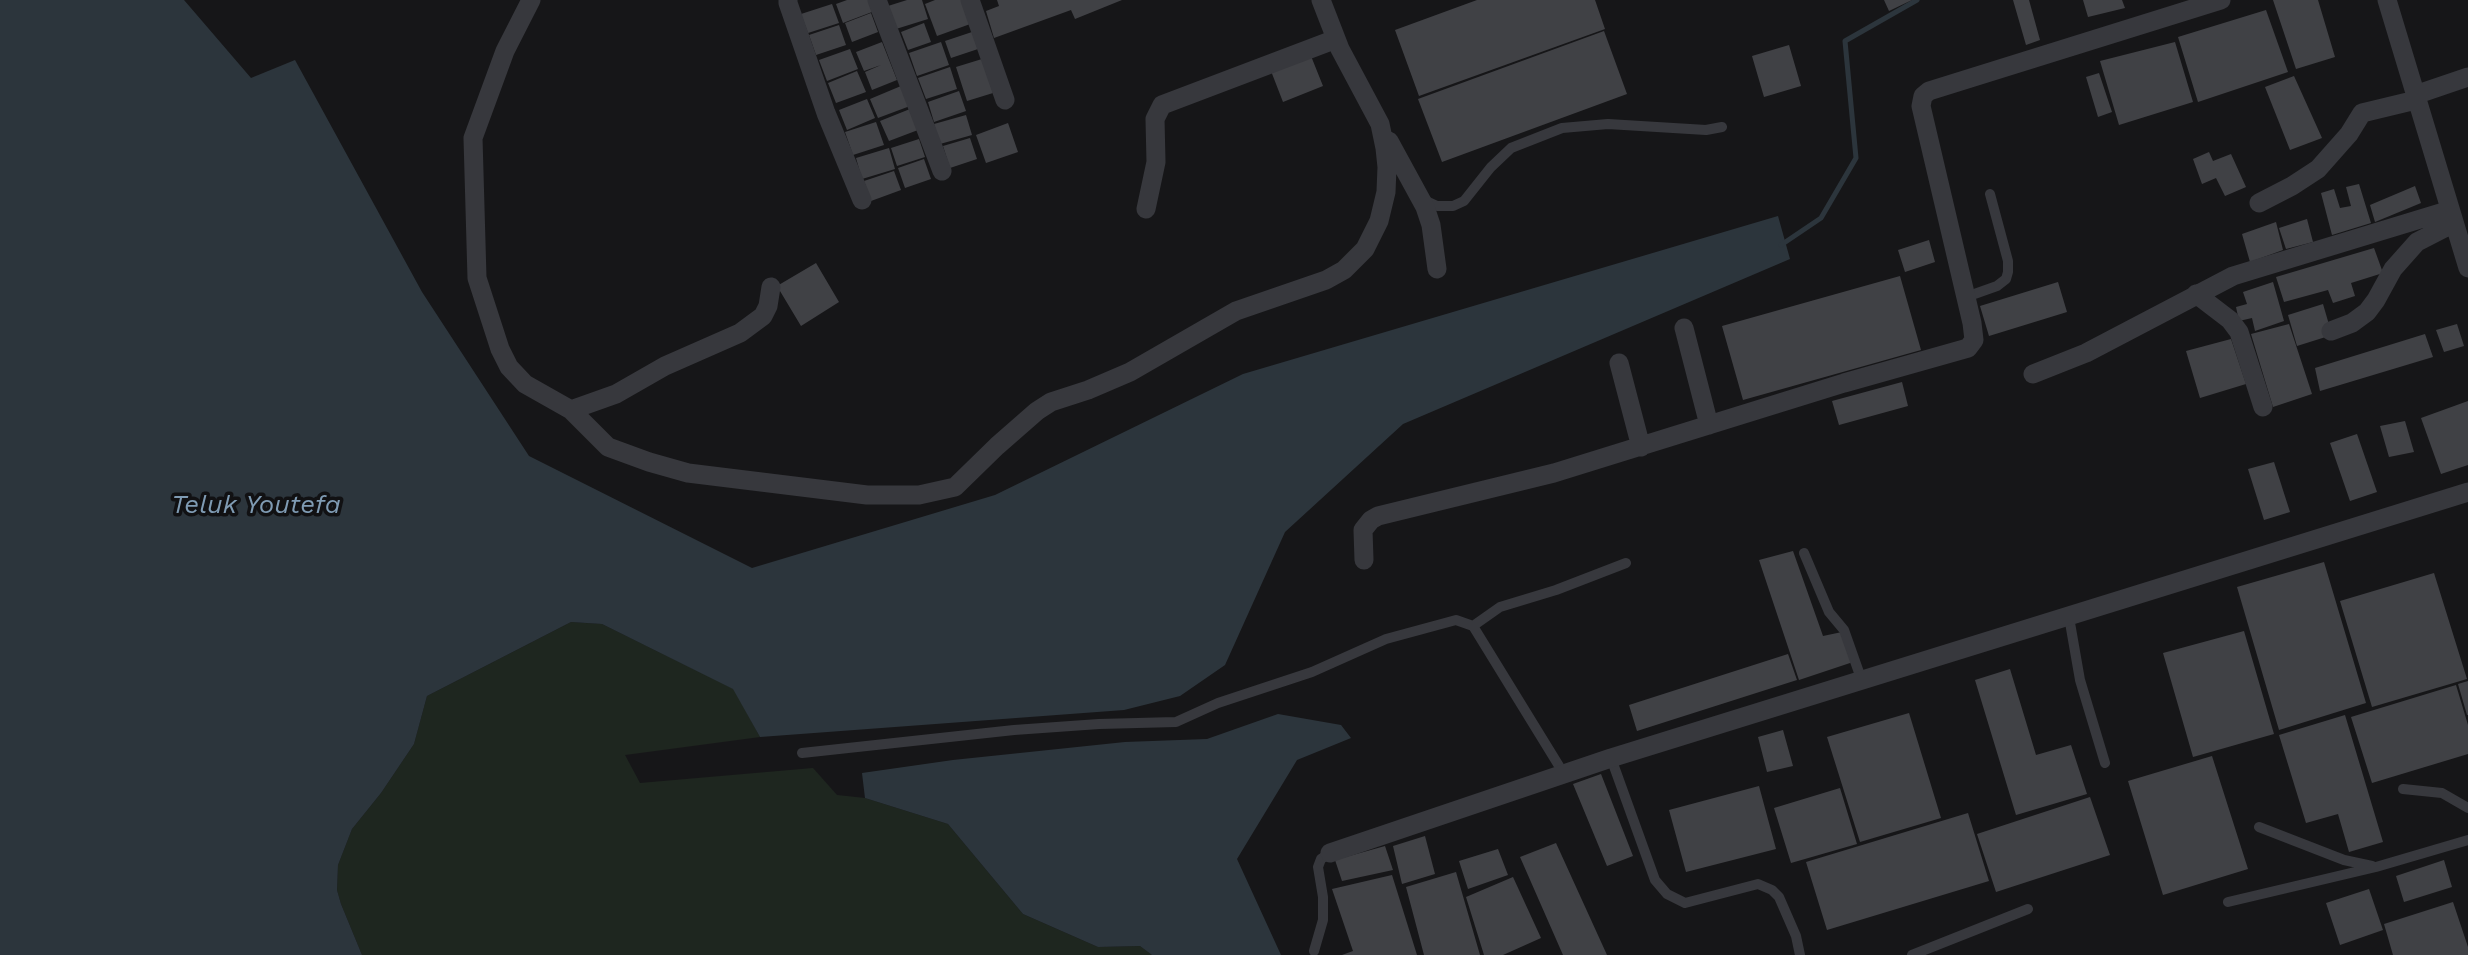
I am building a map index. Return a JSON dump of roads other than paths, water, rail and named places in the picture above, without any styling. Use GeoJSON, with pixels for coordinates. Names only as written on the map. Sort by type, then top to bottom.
{"type":"FeatureCollection","features":[{"type":"Feature","properties":{"kind":"street"},"geometry":{"type":"LineString","coordinates":[[531,0],[505,51],[473,138],[477,278],[500,349],[516,376],[571,410],[608,446],[688,473],[867,495],[919,495],[956,487],[1017,429],[1051,402],[1130,372],[1236,311],[1344,270],[1365,248],[1379,221],[1387,167],[1380,124]]}},
{"type":"Feature","properties":{"kind":"street"},"geometry":{"type":"LineString","coordinates":[[788,0],[826,113],[862,200]]}},
{"type":"Feature","properties":{"kind":"street"},"geometry":{"type":"LineString","coordinates":[[877,0],[942,171]]}},
{"type":"Feature","properties":{"kind":"street"},"geometry":{"type":"LineString","coordinates":[[970,0],[1005,100]]}},
{"type":"Feature","properties":{"kind":"street"},"geometry":{"type":"LineString","coordinates":[[1321,0],[1336,39],[1421,199],[1431,225],[1437,269]]}},
{"type":"Feature","properties":{"kind":"street"},"geometry":{"type":"LineString","coordinates":[[1364,560],[1363,530],[1370,520],[1377,516],[1554,473],[1844,383],[1968,348],[1974,340],[1921,107],[1923,96],[1928,91],[2221,0]]}},
{"type":"Feature","properties":{"kind":"street"},"geometry":{"type":"LineString","coordinates":[[2387,0],[2468,268]]}},
{"type":"Feature","properties":{"kind":"street"},"geometry":{"type":"LineString","coordinates":[[1146,209],[1156,162],[1155,119],[1162,105],[1336,39]]}},
{"type":"Feature","properties":{"kind":"street"},"geometry":{"type":"LineString","coordinates":[[2259,203],[2318,169],[2349,134],[2362,113],[2416,97],[2468,77]]}},
{"type":"Feature","properties":{"kind":"street"},"geometry":{"type":"LineString","coordinates":[[2033,374],[2086,353],[2216,283],[2253,268],[2452,216]]}},
{"type":"Feature","properties":{"kind":"street"},"geometry":{"type":"LineString","coordinates":[[2331,331],[2352,323],[2367,312],[2393,269],[2417,242],[2452,216]]}},
{"type":"Feature","properties":{"kind":"street"},"geometry":{"type":"LineString","coordinates":[[571,410],[616,394],[665,366],[740,333],[763,316],[768,306],[771,287]]}},
{"type":"Feature","properties":{"kind":"street"},"geometry":{"type":"LineString","coordinates":[[2196,294],[2230,320],[2239,332],[2263,407]]}},
{"type":"Feature","properties":{"kind":"street"},"geometry":{"type":"LineString","coordinates":[[1684,328],[1709,425]]}},
{"type":"Feature","properties":{"kind":"street"},"geometry":{"type":"LineString","coordinates":[[1619,363],[1641,447]]}},
{"type":"Feature","properties":{"kind":"street"},"geometry":{"type":"LineString","coordinates":[[1330,853],[1611,758],[2468,492]]}},
{"type":"Feature","properties":{"kind":"lane"},"geometry":{"type":"LineString","coordinates":[[1421,199],[1437,206],[1453,206],[1464,201],[1491,167],[1511,148],[1562,128],[1608,124],[1706,130],[1722,127]]}},
{"type":"Feature","properties":{"kind":"lane"},"geometry":{"type":"LineString","coordinates":[[1966,297],[1997,286],[2006,279],[2008,272],[2008,261],[1990,194]]}},
{"type":"Feature","properties":{"kind":"lane"},"geometry":{"type":"LineString","coordinates":[[1804,554],[1829,612],[1844,630],[1862,681]]}},
{"type":"Feature","properties":{"kind":"lane"},"geometry":{"type":"LineString","coordinates":[[1473,626],[1500,607],[1556,590],[1626,563]]}},
{"type":"Feature","properties":{"kind":"lane"},"geometry":{"type":"LineString","coordinates":[[2069,617],[2080,680],[2105,763]]}},
{"type":"Feature","properties":{"kind":"lane"},"geometry":{"type":"LineString","coordinates":[[802,753],[1014,730],[1176,722],[1218,703],[1311,672],[1387,639],[1456,620],[1473,626],[1564,774]]}},
{"type":"Feature","properties":{"kind":"lane"},"geometry":{"type":"LineString","coordinates":[[1611,758],[1655,880],[1667,894],[1685,903],[1758,884],[1772,890],[1779,897],[1796,936],[1800,955]]}},
{"type":"Feature","properties":{"kind":"lane"},"geometry":{"type":"LineString","coordinates":[[2403,789],[2442,793],[2468,808]]}},
{"type":"Feature","properties":{"kind":"lane"},"geometry":{"type":"LineString","coordinates":[[2259,827],[2344,860],[2376,867]]}},
{"type":"Feature","properties":{"kind":"lane"},"geometry":{"type":"LineString","coordinates":[[2228,902],[2376,867],[2468,840]]}},
{"type":"Feature","properties":{"kind":"lane"},"geometry":{"type":"LineString","coordinates":[[1314,951],[1323,920],[1323,897],[1318,867],[1321,859],[1330,853]]}},
{"type":"Feature","properties":{"kind":"lane"},"geometry":{"type":"LineString","coordinates":[[1912,955],[2028,909]]}},
{"type":"Feature","properties":{"kind":"water","name":"Teluk Youtefa"},"geometry":{"type":"Polygon","coordinates":[[[0,0],[184,0],[251,78],[295,60],[422,292],[529,456],[752,568],[995,495],[1243,374],[1778,216],[1790,259],[1403,424],[1285,532],[1225,665],[1180,696],[1124,710],[760,737],[733,689],[602,624],[571,622],[427,696],[414,744],[381,793],[352,829],[338,865],[337,890],[362,955],[0,955],[0,0]]]}},
{"type":"Feature","properties":{"kind":"water"},"geometry":{"type":"Polygon","coordinates":[[[1278,714],[1341,725],[1351,738],[1297,760],[1237,859],[1281,955],[1152,955],[1140,946],[1098,947],[1023,914],[948,824],[865,798],[862,773],[953,760],[1125,742],[1207,739],[1278,714]]]}},
{"type":"Feature","properties":{"kind":"waterway"},"geometry":{"type":"LineString","coordinates":[[1781,245],[1821,218],[1856,158],[1845,41],[1917,0]]}}]}
